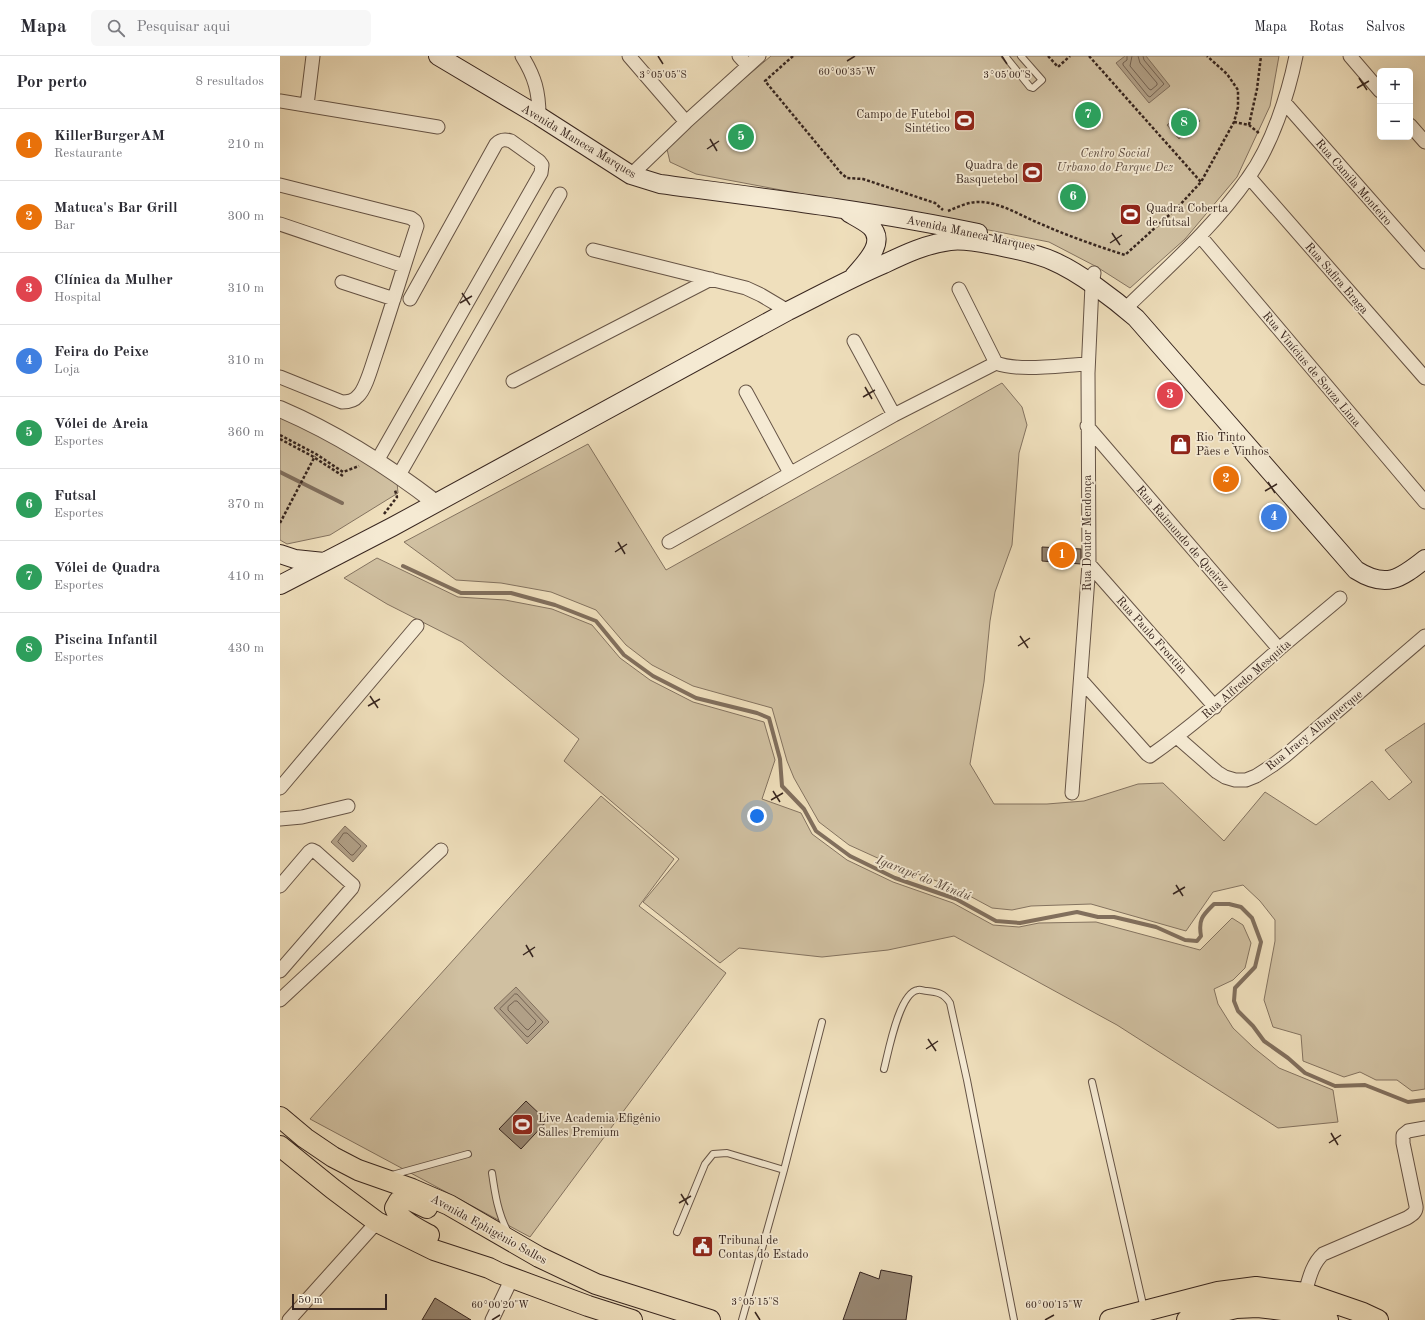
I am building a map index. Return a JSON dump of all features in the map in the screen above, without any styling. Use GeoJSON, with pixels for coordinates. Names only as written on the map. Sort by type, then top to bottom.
{"type":"FeatureCollection","features":[{"type":"Feature","properties":{"kind":"main road","name":"Avenida Maneca Marques"},"geometry":{"type":"LineString","coordinates":[[438,56],[539,116],[631,175],[660,184],[930,222],[1033,244],[1069,258],[1093,279],[1153,322],[1355,553],[1367,564],[1377,568],[1386,569],[1396,567],[1406,561],[1425,545]]}},
{"type":"Feature","properties":{"kind":"main road"},"geometry":{"type":"LineString","coordinates":[[843,209],[869,226],[873,230],[877,240],[873,251],[852,278]]}},
{"type":"Feature","properties":{"kind":"main road","name":"Avenida Maneca Marques"},"geometry":{"type":"LineString","coordinates":[[280,585],[352,547],[388,521],[436,503],[788,311],[852,278],[910,252],[938,243],[963,240],[974,241],[1029,252],[1054,261],[1077,274],[1093,279]]}},
{"type":"Feature","properties":{"kind":"main road","name":"Avenida Maneca Marques"},"geometry":{"type":"LineString","coordinates":[[1129,305],[1136,318],[1356,570],[1377,580],[1388,580],[1411,570],[1425,559]]}},
{"type":"Feature","properties":{"kind":"main road"},"geometry":{"type":"LineString","coordinates":[[280,554],[294,559],[324,562]]}},
{"type":"Feature","properties":{"kind":"main road","name":"Avenida Ephigênio Salles"},"geometry":{"type":"LineString","coordinates":[[280,1117],[305,1138],[333,1158],[358,1170],[412,1189],[449,1205],[539,1257],[596,1284],[710,1320]]}},
{"type":"Feature","properties":{"kind":"main road"},"geometry":{"type":"LineString","coordinates":[[280,1146],[377,1222],[434,1250],[489,1268],[588,1306],[632,1320]]}},
{"type":"Feature","properties":{"kind":"main road"},"geometry":{"type":"LineString","coordinates":[[489,1268],[407,1222],[396,1211],[397,1204],[403,1200],[410,1199],[539,1257]]}},
{"type":"Feature","properties":{"kind":"main road"},"geometry":{"type":"LineString","coordinates":[[1110,1320],[1218,1292],[1242,1288],[1265,1288],[1305,1293],[1363,1313],[1378,1320]]}},
{"type":"Feature","properties":{"kind":"main road"},"geometry":{"type":"LineString","coordinates":[[1187,1320],[1236,1308],[1258,1307],[1314,1314],[1328,1320]]}},
{"type":"Feature","properties":{"kind":"street"},"geometry":{"type":"LineString","coordinates":[[306,105],[314,56]]}},
{"type":"Feature","properties":{"kind":"street"},"geometry":{"type":"LineString","coordinates":[[522,56],[530,69],[536,84],[539,99],[539,116]]}},
{"type":"Feature","properties":{"kind":"street"},"geometry":{"type":"LineString","coordinates":[[629,56],[686,122]]}},
{"type":"Feature","properties":{"kind":"street"},"geometry":{"type":"LineString","coordinates":[[739,56],[748,66]]}},
{"type":"Feature","properties":{"kind":"street"},"geometry":{"type":"LineString","coordinates":[[631,175],[686,122],[759,56]]}},
{"type":"Feature","properties":{"kind":"street"},"geometry":{"type":"LineString","coordinates":[[1129,305],[1200,236],[1249,177],[1271,138],[1284,102],[1296,56]]}},
{"type":"Feature","properties":{"kind":"street"},"geometry":{"type":"LineString","coordinates":[[1350,56],[1377,88]]}},
{"type":"Feature","properties":{"kind":"street"},"geometry":{"type":"LineString","coordinates":[[280,101],[438,127]]}},
{"type":"Feature","properties":{"kind":"street","name":"Rua Camila Monteiro"},"geometry":{"type":"LineString","coordinates":[[1284,102],[1425,262]]}},
{"type":"Feature","properties":{"kind":"street"},"geometry":{"type":"LineString","coordinates":[[1413,128],[1425,142]]}},
{"type":"Feature","properties":{"kind":"street"},"geometry":{"type":"LineString","coordinates":[[377,461],[541,173],[542,165],[539,161],[506,139],[500,140],[496,144],[410,299]]}},
{"type":"Feature","properties":{"kind":"street","name":"Rua Safira Braga"},"geometry":{"type":"LineString","coordinates":[[1249,177],[1425,378]]}},
{"type":"Feature","properties":{"kind":"street"},"geometry":{"type":"LineString","coordinates":[[280,185],[411,218],[415,221],[417,226],[367,380],[359,396],[347,402],[335,400],[280,377]]}},
{"type":"Feature","properties":{"kind":"street"},"geometry":{"type":"LineString","coordinates":[[396,480],[560,194]]}},
{"type":"Feature","properties":{"kind":"street"},"geometry":{"type":"LineString","coordinates":[[280,224],[404,266]]}},
{"type":"Feature","properties":{"kind":"street","name":"Rua Vinícius de Souza Lima"},"geometry":{"type":"LineString","coordinates":[[1200,236],[1425,502]]}},
{"type":"Feature","properties":{"kind":"street"},"geometry":{"type":"LineString","coordinates":[[593,250],[746,288],[767,298],[788,311]]}},
{"type":"Feature","properties":{"kind":"street","name":"Rua Doutor Mendonça"},"geometry":{"type":"LineString","coordinates":[[1072,792],[1089,564],[1087,426],[1088,364],[1093,279]]}},
{"type":"Feature","properties":{"kind":"street"},"geometry":{"type":"LineString","coordinates":[[513,381],[711,280]]}},
{"type":"Feature","properties":{"kind":"street"},"geometry":{"type":"LineString","coordinates":[[342,282],[394,299]]}},
{"type":"Feature","properties":{"kind":"street"},"geometry":{"type":"LineString","coordinates":[[960,289],[996,363]]}},
{"type":"Feature","properties":{"kind":"street"},"geometry":{"type":"LineString","coordinates":[[854,341],[894,415]]}},
{"type":"Feature","properties":{"kind":"street"},"geometry":{"type":"LineString","coordinates":[[669,542],[894,415],[996,363],[1020,368],[1088,364]]}},
{"type":"Feature","properties":{"kind":"street"},"geometry":{"type":"LineString","coordinates":[[746,392],[790,473]]}},
{"type":"Feature","properties":{"kind":"street"},"geometry":{"type":"LineString","coordinates":[[280,409],[326,432],[377,461],[396,480],[436,503]]}},
{"type":"Feature","properties":{"kind":"street","name":"Rua Raimundo de Queiroz"},"geometry":{"type":"LineString","coordinates":[[1087,426],[1279,649]]}},
{"type":"Feature","properties":{"kind":"street","name":"Rua Paulo Frontim"},"geometry":{"type":"LineString","coordinates":[[1089,564],[1215,707]]}},
{"type":"Feature","properties":{"kind":"street","name":"Rua Alfredo Mesquita"},"geometry":{"type":"LineString","coordinates":[[1081,680],[1150,756],[1215,707],[1279,649],[1340,598]]}},
{"type":"Feature","properties":{"kind":"street"},"geometry":{"type":"LineString","coordinates":[[280,788],[417,626]]}},
{"type":"Feature","properties":{"kind":"street","name":"Rua Iracy Albuquerque"},"geometry":{"type":"LineString","coordinates":[[1177,737],[1225,777],[1235,780],[1246,780],[1256,776],[1285,756],[1425,636]]}},
{"type":"Feature","properties":{"kind":"street"},"geometry":{"type":"LineString","coordinates":[[280,819],[302,817],[348,806]]}},
{"type":"Feature","properties":{"kind":"street"},"geometry":{"type":"LineString","coordinates":[[280,886],[308,852],[312,850],[353,884],[352,888],[280,971]]}},
{"type":"Feature","properties":{"kind":"street"},"geometry":{"type":"LineString","coordinates":[[280,1000],[441,850]]}},
{"type":"Feature","properties":{"kind":"street"},"geometry":{"type":"LineString","coordinates":[[1305,1293],[1314,1265],[1318,1258],[1414,1214],[1417,1208],[1403,1143],[1403,1135],[1408,1131],[1425,1128]]}},
{"type":"Feature","properties":{"kind":"street"},"geometry":{"type":"LineString","coordinates":[[289,1320],[377,1222]]}},
{"type":"Feature","properties":{"kind":"street"},"geometry":{"type":"LineString","coordinates":[[492,1320],[512,1278]]}},
{"type":"Feature","properties":{"kind":"lane"},"geometry":{"type":"LineString","coordinates":[[1005,56],[1032,88],[1042,80],[1022,56]]}},
{"type":"Feature","properties":{"kind":"lane"},"geometry":{"type":"LineString","coordinates":[[884,1069],[898,1016],[911,993],[917,990],[936,992],[945,996],[950,1003],[965,1073],[1014,1320]]}},
{"type":"Feature","properties":{"kind":"lane"},"geometry":{"type":"LineString","coordinates":[[742,1320],[784,1170],[822,1022]]}},
{"type":"Feature","properties":{"kind":"lane"},"geometry":{"type":"LineString","coordinates":[[1092,1082],[1145,1311]]}},
{"type":"Feature","properties":{"kind":"lane"},"geometry":{"type":"LineString","coordinates":[[677,1232],[705,1164],[713,1154],[727,1153],[784,1170]]}},
{"type":"Feature","properties":{"kind":"lane"},"geometry":{"type":"LineString","coordinates":[[380,1178],[468,1154]]}},
{"type":"Feature","properties":{"kind":"lane"},"geometry":{"type":"LineString","coordinates":[[492,1173],[494,1194],[503,1223],[513,1242]]}},
{"type":"Feature","properties":{"kind":"path"},"geometry":{"type":"LineString","coordinates":[[793,56],[765,81],[841,173],[847,178],[864,179],[936,203],[942,210],[948,211],[967,204],[979,202],[1000,205],[1027,219],[1068,236],[1125,255],[1177,208],[1201,182],[1234,122],[1238,107],[1238,90],[1227,74],[1207,56]]}},
{"type":"Feature","properties":{"kind":"path"},"geometry":{"type":"LineString","coordinates":[[1048,56],[1058,67],[1070,56]]}},
{"type":"Feature","properties":{"kind":"path"},"geometry":{"type":"LineString","coordinates":[[1089,56],[1201,182]]}},
{"type":"Feature","properties":{"kind":"path"},"geometry":{"type":"LineString","coordinates":[[1234,122],[1248,125],[1257,89],[1261,56]]}},
{"type":"Feature","properties":{"kind":"path"},"geometry":{"type":"LineString","coordinates":[[280,435],[343,472],[361,465]]}},
{"type":"Feature","properties":{"kind":"path"},"geometry":{"type":"LineString","coordinates":[[280,439],[312,456],[343,476]]}},
{"type":"Feature","properties":{"kind":"path"},"geometry":{"type":"LineString","coordinates":[[280,523],[316,455]]}},
{"type":"Feature","properties":{"kind":"path"},"geometry":{"type":"LineString","coordinates":[[388,521],[397,497],[396,480]]}},
{"type":"Feature","properties":{"kind":"green space","name":"Centro Social Urbano do Parque Dez"},"geometry":{"type":"Polygon","coordinates":[[[771,56],[1279,56],[1270,106],[1237,177],[1185,239],[1130,288],[1097,267],[1049,242],[696,174],[670,162],[666,145],[771,56]]]}},
{"type":"Feature","properties":{"kind":"green space"},"geometry":{"type":"Polygon","coordinates":[[[1002,383],[1022,407],[1027,425],[1019,453],[1012,545],[995,592],[990,621],[984,682],[970,764],[994,804],[1047,804],[1084,801],[1138,784],[1163,783],[1224,841],[1265,792],[1316,825],[1372,781],[1389,800],[1412,782],[1385,750],[1425,723],[1425,1089],[1412,1091],[1397,1080],[1376,1080],[1360,1072],[1344,1077],[1303,1061],[1301,1035],[1273,1027],[1264,1000],[1275,941],[1275,920],[1260,901],[1243,885],[1213,892],[1186,931],[1091,904],[1031,906],[1012,910],[992,908],[953,887],[893,865],[849,845],[819,822],[794,778],[787,761],[772,708],[693,686],[652,665],[626,645],[596,610],[551,592],[501,583],[456,580],[404,542],[588,444],[666,570],[1002,383]]]}},
{"type":"Feature","properties":{"kind":"green space"},"geometry":{"type":"Polygon","coordinates":[[[280,416],[304,426],[397,482],[398,493],[330,535],[287,544],[280,540],[280,416]]]}},
{"type":"Feature","properties":{"kind":"green space"},"geometry":{"type":"Polygon","coordinates":[[[377,558],[458,597],[505,600],[552,609],[592,625],[620,658],[650,680],[693,702],[764,722],[775,760],[762,799],[801,813],[812,834],[847,860],[893,882],[953,903],[993,925],[1019,927],[1039,923],[1096,922],[1200,950],[1232,918],[1243,925],[1251,943],[1245,968],[1233,980],[1214,989],[1218,1004],[1233,1028],[1254,1048],[1279,1068],[1333,1090],[1338,1122],[1278,1128],[1117,1025],[954,936],[888,950],[822,957],[739,948],[720,963],[643,902],[679,859],[564,761],[579,739],[462,642],[387,604],[344,578],[377,558]]]}},
{"type":"Feature","properties":{"kind":"green space"},"geometry":{"type":"Polygon","coordinates":[[[601,796],[674,859],[639,906],[726,973],[530,1237],[310,1119],[601,796]]]}},
{"type":"Feature","properties":{"kind":"water"},"geometry":{"type":"Polygon","coordinates":[[[1125,56],[1146,56],[1170,86],[1149,103],[1116,63],[1125,56]]]}},
{"type":"Feature","properties":{"kind":"water"},"geometry":{"type":"Polygon","coordinates":[[[1188,108],[1200,121],[1179,139],[1167,125],[1188,108]]]}},
{"type":"Feature","properties":{"kind":"water"},"geometry":{"type":"Polygon","coordinates":[[[345,826],[367,846],[353,862],[331,842],[345,826]]]}},
{"type":"Feature","properties":{"kind":"water"},"geometry":{"type":"Polygon","coordinates":[[[516,987],[549,1022],[527,1044],[494,1008],[516,987]]]}},
{"type":"Feature","properties":{"kind":"building"},"geometry":{"type":"Polygon","coordinates":[[[1042,547],[1081,549],[1081,564],[1042,561],[1042,547]]]}},
{"type":"Feature","properties":{"kind":"building","name":"Live Academia Efigênio Salles Premium"},"geometry":{"type":"Polygon","coordinates":[[[526,1101],[547,1121],[521,1149],[499,1129],[526,1101]]]}},
{"type":"Feature","properties":{"kind":"building"},"geometry":{"type":"Polygon","coordinates":[[[881,1270],[912,1276],[906,1320],[843,1320],[860,1272],[879,1279],[881,1270]]]}},
{"type":"Feature","properties":{"kind":"building"},"geometry":{"type":"Polygon","coordinates":[[[435,1298],[471,1320],[422,1320],[435,1298]]]}},
{"type":"Feature","properties":{"kind":"waterway","name":"Igarapé do Mindú"},"geometry":{"type":"LineString","coordinates":[[280,472],[342,503]]}},
{"type":"Feature","properties":{"kind":"waterway","name":"Igarapé do Mindú"},"geometry":{"type":"LineString","coordinates":[[403,566],[461,593],[511,593],[555,605],[596,621],[624,655],[653,676],[696,698],[757,713],[769,718],[780,759],[782,786],[804,809],[816,831],[850,856],[895,878],[956,899],[996,921],[1020,923],[1077,912],[1098,917],[1114,917],[1156,927],[1185,940],[1197,941],[1201,936],[1200,925],[1202,918],[1214,904],[1229,904],[1241,907],[1252,918],[1261,942],[1255,967],[1235,988],[1234,1001],[1238,1011],[1253,1026],[1264,1041],[1288,1058],[1305,1073],[1335,1086],[1365,1085],[1408,1102],[1425,1100]]}},
{"type":"Feature","properties":{"kind":"place","name":"Vólei de Quadra"},"geometry":{"type":"Point","coordinates":[1088,115]}},
{"type":"Feature","properties":{"kind":"place","name":"Campo de Futebol Sintético"},"geometry":{"type":"Point","coordinates":[965,121]}},
{"type":"Feature","properties":{"kind":"place","name":"Piscina Infantil"},"geometry":{"type":"Point","coordinates":[1184,123]}},
{"type":"Feature","properties":{"kind":"place","name":"Vólei de Areia"},"geometry":{"type":"Point","coordinates":[741,137]}},
{"type":"Feature","properties":{"kind":"place","name":"Quadra de Basquetebol"},"geometry":{"type":"Point","coordinates":[1033,172]}},
{"type":"Feature","properties":{"kind":"place","name":"Futsal"},"geometry":{"type":"Point","coordinates":[1073,197]}},
{"type":"Feature","properties":{"kind":"place","name":"Quadra Coberta de futsal"},"geometry":{"type":"Point","coordinates":[1130,215]}},
{"type":"Feature","properties":{"kind":"place","name":"Clínica da Mulher"},"geometry":{"type":"Point","coordinates":[1170,395]}},
{"type":"Feature","properties":{"kind":"place","name":"Rio Tinto Pães e Vinhos"},"geometry":{"type":"Point","coordinates":[1181,444]}},
{"type":"Feature","properties":{"kind":"place","name":"Matuca's Bar Grill"},"geometry":{"type":"Point","coordinates":[1226,479]}},
{"type":"Feature","properties":{"kind":"place","name":"Feira do Peixe"},"geometry":{"type":"Point","coordinates":[1274,517]}},
{"type":"Feature","properties":{"kind":"place","name":"KillerBurgerAM"},"geometry":{"type":"Point","coordinates":[1062,555]}},
{"type":"Feature","properties":{"kind":"place","name":"Live Academia Efigênio Salles Premium"},"geometry":{"type":"Point","coordinates":[523,1125]}},
{"type":"Feature","properties":{"kind":"place","name":"Tribunal de Contas do Estado"},"geometry":{"type":"Point","coordinates":[702,1247]}}]}
